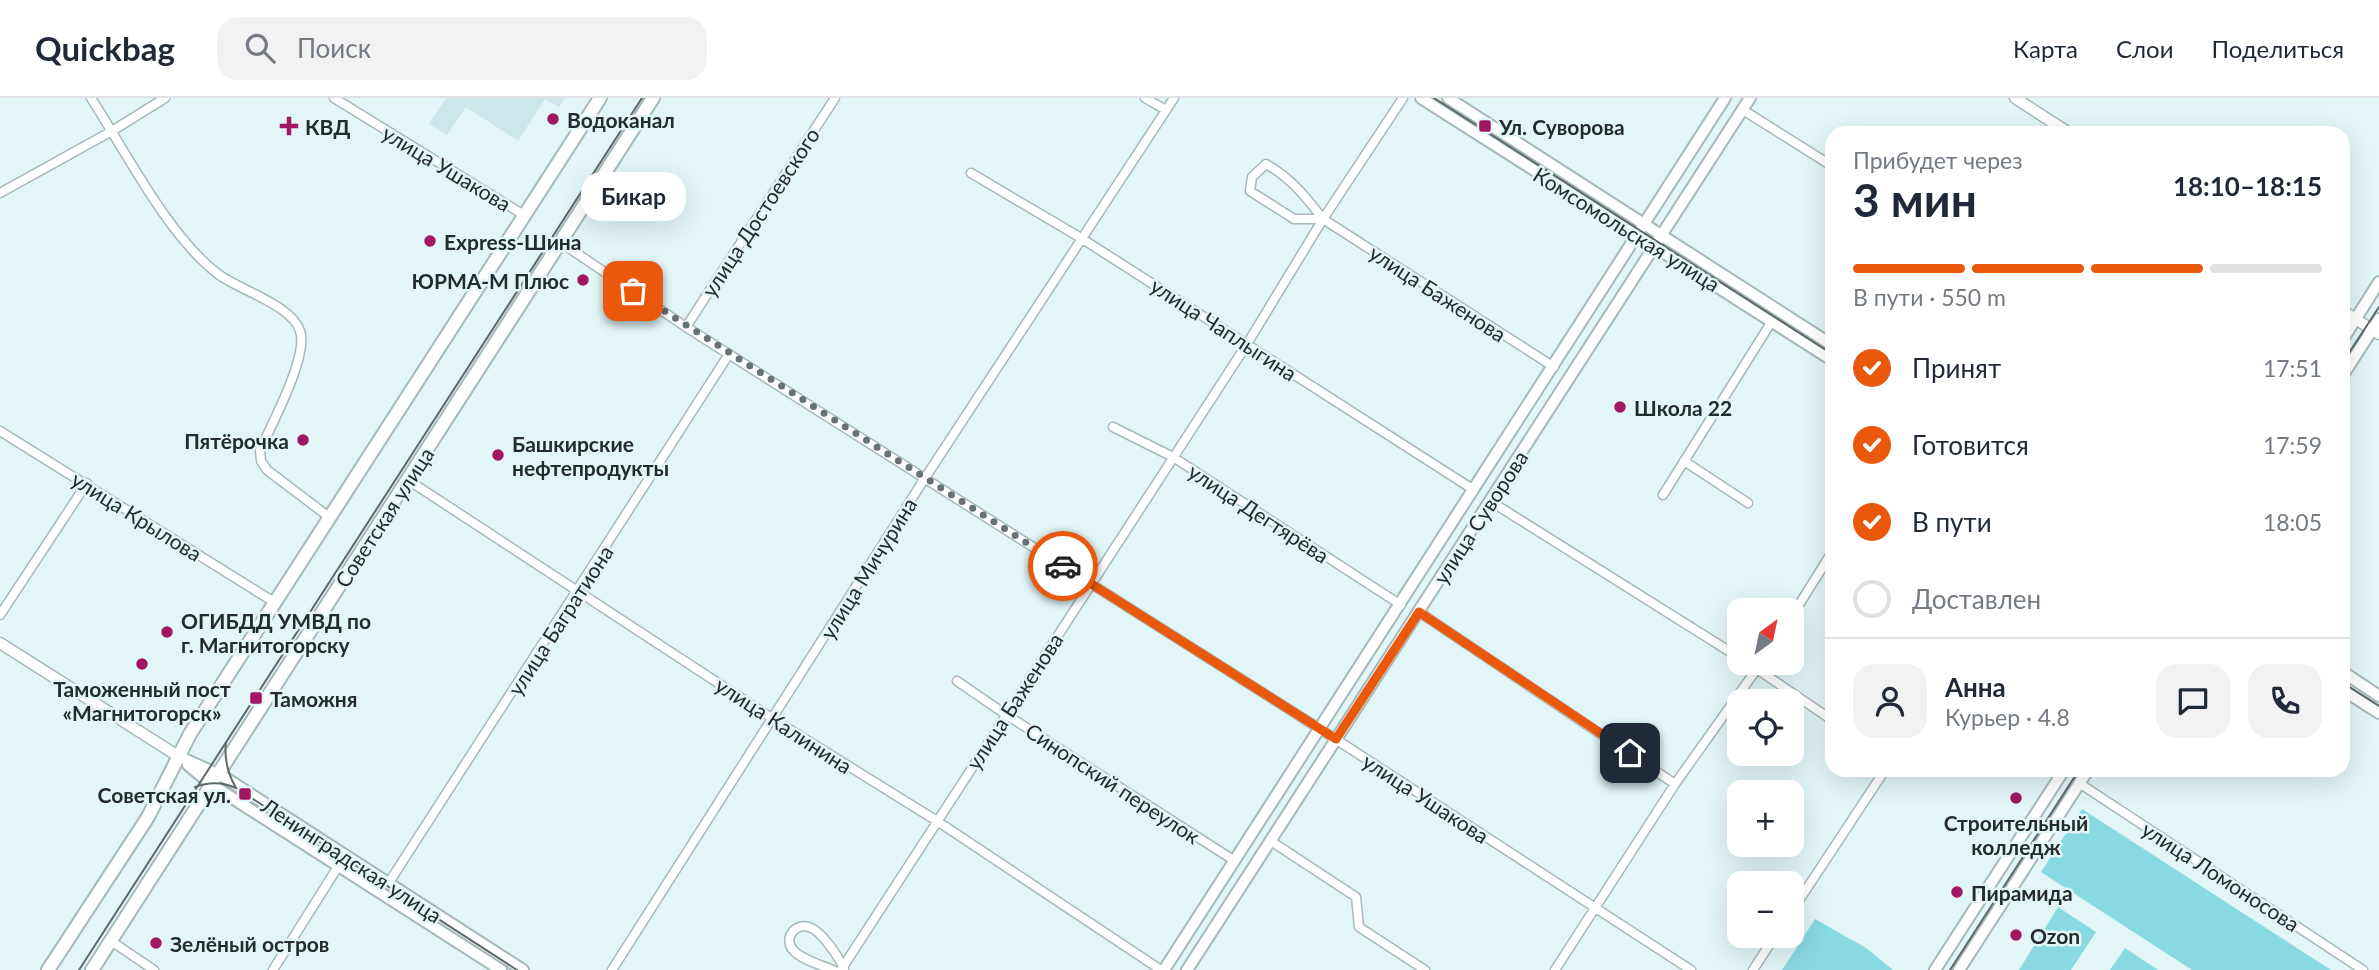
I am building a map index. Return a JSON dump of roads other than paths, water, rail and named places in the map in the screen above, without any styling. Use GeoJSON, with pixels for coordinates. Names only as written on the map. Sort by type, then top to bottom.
{"type":"FeatureCollection","features":[{"type":"Feature","properties":{"kind":"main road"},"geometry":{"type":"LineString","coordinates":[[48,970],[148,817],[190,734],[600,98]]}},
{"type":"Feature","properties":{"kind":"main road","name":"Советская улица"},"geometry":{"type":"LineString","coordinates":[[92,970],[653,98]]}},
{"type":"Feature","properties":{"kind":"main road","name":"Комсомольская улица"},"geometry":{"type":"LineString","coordinates":[[1421,98],[1825,355]]}},
{"type":"Feature","properties":{"kind":"main road","name":"Комсомольская улица"},"geometry":{"type":"LineString","coordinates":[[1448,98],[1825,340]]}},
{"type":"Feature","properties":{"kind":"main road","name":"улица Суворова"},"geometry":{"type":"LineString","coordinates":[[1163,970],[1726,98]]}},
{"type":"Feature","properties":{"kind":"main road","name":"улица Суворова"},"geometry":{"type":"LineString","coordinates":[[1186,970],[1272,841],[1750,98]]}},
{"type":"Feature","properties":{"kind":"main road"},"geometry":{"type":"LineString","coordinates":[[2350,328],[2379,282]]}},
{"type":"Feature","properties":{"kind":"main road"},"geometry":{"type":"LineString","coordinates":[[2350,366],[2376,332],[2379,319]]}},
{"type":"Feature","properties":{"kind":"main road"},"geometry":{"type":"LineString","coordinates":[[2350,677],[2379,696]]}},
{"type":"Feature","properties":{"kind":"main road"},"geometry":{"type":"LineString","coordinates":[[2350,694],[2379,713]]}},
{"type":"Feature","properties":{"kind":"main road","name":"Ленинградская улица"},"geometry":{"type":"LineString","coordinates":[[178,756],[501,970]]}},
{"type":"Feature","properties":{"kind":"main road"},"geometry":{"type":"LineString","coordinates":[[1935,970],[2059,777]]}},
{"type":"Feature","properties":{"kind":"main road"},"geometry":{"type":"LineString","coordinates":[[1959,970],[2083,777]]}},
{"type":"Feature","properties":{"kind":"main road","name":"Ленинградская улица"},"geometry":{"type":"LineString","coordinates":[[215,780],[388,884],[523,970]]}},
{"type":"Feature","properties":{"kind":"street"},"geometry":{"type":"LineString","coordinates":[[92,98],[146,187],[189,248],[219,275],[282,310],[296,323],[301,332],[301,348],[293,376],[260,450],[261,461],[267,470],[330,517]]}},
{"type":"Feature","properties":{"kind":"street"},"geometry":{"type":"LineString","coordinates":[[0,193],[112,131],[165,98]]}},
{"type":"Feature","properties":{"kind":"street","name":"улица Достоевского"},"geometry":{"type":"LineString","coordinates":[[686,327],[835,98]]}},
{"type":"Feature","properties":{"kind":"street"},"geometry":{"type":"LineString","coordinates":[[1145,98],[1166,110]]}},
{"type":"Feature","properties":{"kind":"street","name":"улица Мичурина"},"geometry":{"type":"LineString","coordinates":[[612,970],[925,478],[1174,98]]}},
{"type":"Feature","properties":{"kind":"street","name":"улица Баженова"},"geometry":{"type":"LineString","coordinates":[[840,970],[1247,344],[1323,219],[1403,98]]}},
{"type":"Feature","properties":{"kind":"street"},"geometry":{"type":"LineString","coordinates":[[2015,98],[2029,102],[2060,126]]}},
{"type":"Feature","properties":{"kind":"street","name":"улица Ушакова"},"geometry":{"type":"LineString","coordinates":[[336,99],[524,215]]}},
{"type":"Feature","properties":{"kind":"street"},"geometry":{"type":"LineString","coordinates":[[1743,110],[1825,162]]}},
{"type":"Feature","properties":{"kind":"street"},"geometry":{"type":"LineString","coordinates":[[1266,164],[1284,174],[1323,219],[1294,219],[1251,191],[1252,177],[1266,164]]}},
{"type":"Feature","properties":{"kind":"street","name":"улица Чаплыгина"},"geometry":{"type":"LineString","coordinates":[[971,173],[1081,238],[1474,491]]}},
{"type":"Feature","properties":{"kind":"street","name":"улица Баженова"},"geometry":{"type":"LineString","coordinates":[[1323,219],[1554,367]]}},
{"type":"Feature","properties":{"kind":"street","name":"улица Ушакова"},"geometry":{"type":"LineString","coordinates":[[560,242],[686,327],[1336,739],[1691,970]]}},
{"type":"Feature","properties":{"kind":"street"},"geometry":{"type":"LineString","coordinates":[[2350,315],[2376,332]]}},
{"type":"Feature","properties":{"kind":"street"},"geometry":{"type":"LineString","coordinates":[[1663,495],[1772,321]]}},
{"type":"Feature","properties":{"kind":"street","name":"улица Багратиона"},"geometry":{"type":"LineString","coordinates":[[388,884],[729,354]]}},
{"type":"Feature","properties":{"kind":"street","name":"улица Дегтярёва"},"geometry":{"type":"LineString","coordinates":[[1113,427],[1173,457],[1401,605]]}},
{"type":"Feature","properties":{"kind":"street","name":"улица Крылова"},"geometry":{"type":"LineString","coordinates":[[0,430],[274,602]]}},
{"type":"Feature","properties":{"kind":"street"},"geometry":{"type":"LineString","coordinates":[[1684,461],[1748,503]]}},
{"type":"Feature","properties":{"kind":"street","name":"улица Калинина"},"geometry":{"type":"LineString","coordinates":[[408,480],[1163,970]]}},
{"type":"Feature","properties":{"kind":"street"},"geometry":{"type":"LineString","coordinates":[[0,615],[87,484]]}},
{"type":"Feature","properties":{"kind":"street"},"geometry":{"type":"LineString","coordinates":[[1490,501],[1727,650]]}},
{"type":"Feature","properties":{"kind":"street"},"geometry":{"type":"LineString","coordinates":[[1803,598],[1825,563]]}},
{"type":"Feature","properties":{"kind":"street"},"geometry":{"type":"LineString","coordinates":[[1419,612],[1675,784]]}},
{"type":"Feature","properties":{"kind":"street","name":"Ленинградская улица"},"geometry":{"type":"LineString","coordinates":[[0,643],[178,756]]}},
{"type":"Feature","properties":{"kind":"street"},"geometry":{"type":"LineString","coordinates":[[1555,970],[1675,784],[1752,676]]}},
{"type":"Feature","properties":{"kind":"street"},"geometry":{"type":"LineString","coordinates":[[1773,676],[1825,715]]}},
{"type":"Feature","properties":{"kind":"street","name":"Синопский переулок"},"geometry":{"type":"LineString","coordinates":[[957,681],[1235,861]]}},
{"type":"Feature","properties":{"kind":"street"},"geometry":{"type":"LineString","coordinates":[[1804,893],[1880,777]]}},
{"type":"Feature","properties":{"kind":"street","name":"улица Ломоносова"},"geometry":{"type":"LineString","coordinates":[[2079,783],[2363,970]]}},
{"type":"Feature","properties":{"kind":"street"},"geometry":{"type":"LineString","coordinates":[[1272,841],[1356,897],[1359,927],[1425,970]]}},
{"type":"Feature","properties":{"kind":"street"},"geometry":{"type":"LineString","coordinates":[[273,970],[339,865]]}},
{"type":"Feature","properties":{"kind":"street"},"geometry":{"type":"LineString","coordinates":[[807,926],[816,930],[842,962],[840,970],[798,954],[791,948],[791,932],[807,926]]}},
{"type":"Feature","properties":{"kind":"street"},"geometry":{"type":"LineString","coordinates":[[111,941],[154,970]]}},
{"type":"Feature","properties":{"kind":"street"},"geometry":{"type":"LineString","coordinates":[[1753,970],[1767,948]]}},
{"type":"Feature","properties":{"kind":"tram line"},"geometry":{"type":"LineString","coordinates":[[79,970],[642,98]]}},
{"type":"Feature","properties":{"kind":"tram line"},"geometry":{"type":"LineString","coordinates":[[1434,98],[1825,349]]}},
{"type":"Feature","properties":{"kind":"tram line"},"geometry":{"type":"LineString","coordinates":[[2350,351],[2379,307]]}},
{"type":"Feature","properties":{"kind":"tram line"},"geometry":{"type":"LineString","coordinates":[[2350,687],[2379,706]]}},
{"type":"Feature","properties":{"kind":"tram line"},"geometry":{"type":"LineString","coordinates":[[226,742],[227,766],[236,788]]}},
{"type":"Feature","properties":{"kind":"tram line"},"geometry":{"type":"LineString","coordinates":[[1950,970],[2074,777]]}},
{"type":"Feature","properties":{"kind":"tram line"},"geometry":{"type":"LineString","coordinates":[[195,787],[216,783],[236,788],[517,970]]}},
{"type":"Feature","properties":{"kind":"place","name":"Водоканал"},"geometry":{"type":"Point","coordinates":[553,119]}},
{"type":"Feature","properties":{"kind":"place","name":"КВД"},"geometry":{"type":"Point","coordinates":[289,126]}},
{"type":"Feature","properties":{"kind":"place","name":"Ул. Суворова"},"geometry":{"type":"Point","coordinates":[1485,126]}},
{"type":"Feature","properties":{"kind":"place","name":"Express-Шина"},"geometry":{"type":"Point","coordinates":[430,241]}},
{"type":"Feature","properties":{"kind":"place","name":"ЮРМА-М Плюс"},"geometry":{"type":"Point","coordinates":[583,280]}},
{"type":"Feature","properties":{"kind":"place","name":"Бикар"},"geometry":{"type":"Point","coordinates":[633,291]}},
{"type":"Feature","properties":{"kind":"place","name":"Школа 22"},"geometry":{"type":"Point","coordinates":[1620,407]}},
{"type":"Feature","properties":{"kind":"place","name":"Пятёрочка"},"geometry":{"type":"Point","coordinates":[303,440]}},
{"type":"Feature","properties":{"kind":"place","name":"Башкирские нефтепродукты"},"geometry":{"type":"Point","coordinates":[498,455]}},
{"type":"Feature","properties":{"kind":"place","name":"ОГИБДД УМВД по г. Магнитогорску"},"geometry":{"type":"Point","coordinates":[167,632]}},
{"type":"Feature","properties":{"kind":"place","name":"Таможенный пост «Магнитогорск»"},"geometry":{"type":"Point","coordinates":[142,664]}},
{"type":"Feature","properties":{"kind":"place","name":"Таможня"},"geometry":{"type":"Point","coordinates":[256,698]}},
{"type":"Feature","properties":{"kind":"place","name":"Советская ул."},"geometry":{"type":"Point","coordinates":[245,794]}},
{"type":"Feature","properties":{"kind":"place","name":"Строительный колледж"},"geometry":{"type":"Point","coordinates":[2016,798]}},
{"type":"Feature","properties":{"kind":"place","name":"Пирамида"},"geometry":{"type":"Point","coordinates":[1957,892]}},
{"type":"Feature","properties":{"kind":"place","name":"Ozon"},"geometry":{"type":"Point","coordinates":[2016,935]}},
{"type":"Feature","properties":{"kind":"place","name":"Зелёный остров"},"geometry":{"type":"Point","coordinates":[156,943]}}]}
